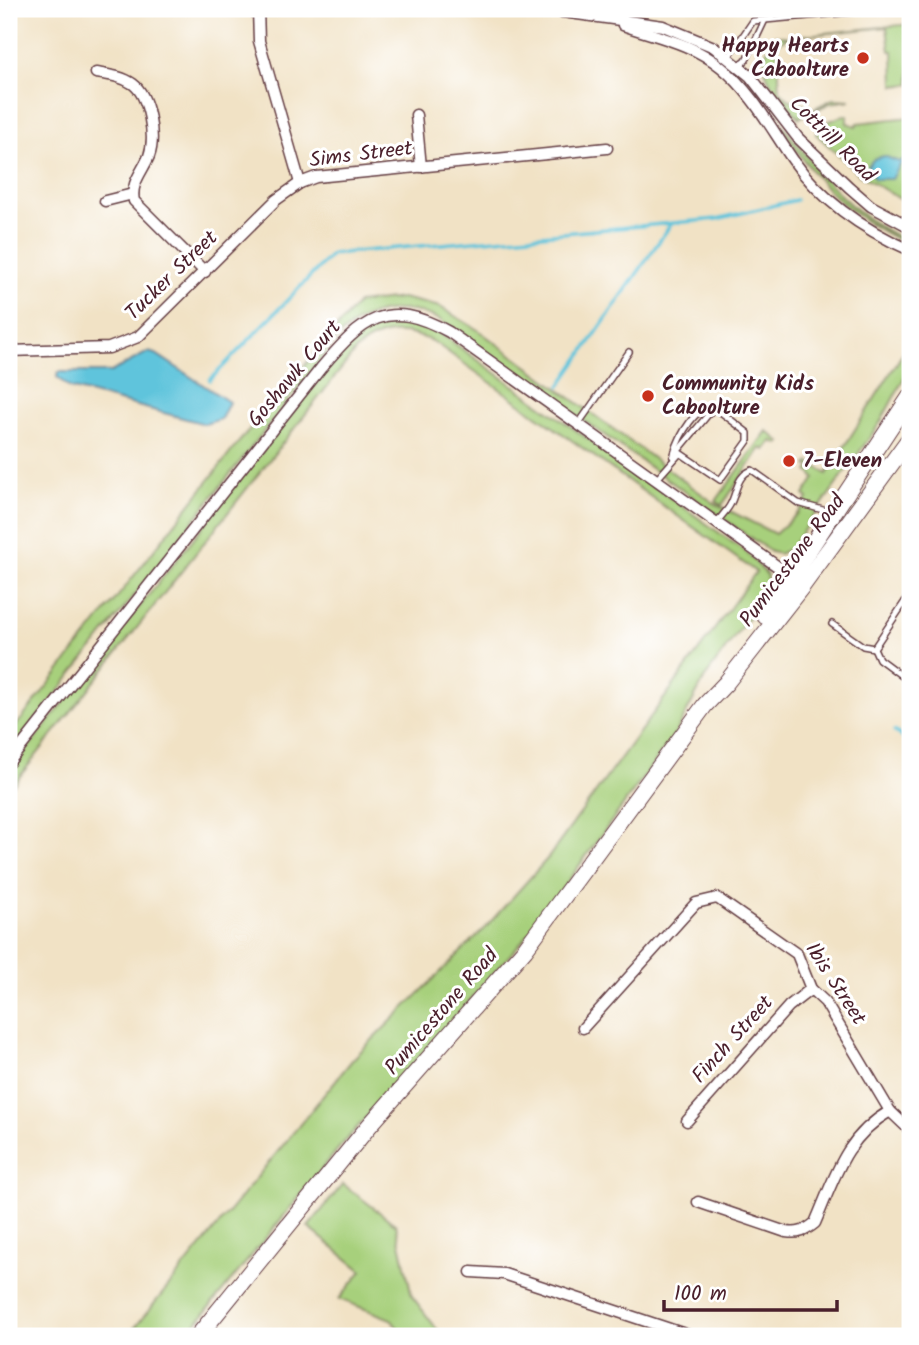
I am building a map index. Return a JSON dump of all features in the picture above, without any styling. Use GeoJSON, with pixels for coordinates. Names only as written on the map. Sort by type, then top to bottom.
{"type":"FeatureCollection","features":[{"type":"Feature","properties":{"kind":"main road","name":"Pumicestone Road"},"geometry":{"type":"LineString","coordinates":[[798,581],[832,513],[910,397]]}},
{"type":"Feature","properties":{"kind":"main road","name":"Pumicestone Road"},"geometry":{"type":"LineString","coordinates":[[198,1336],[369,1126],[526,949],[705,705],[717,681],[910,438]]}},
{"type":"Feature","properties":{"kind":"street","name":"Sims Street"},"geometry":{"type":"LineString","coordinates":[[258,9],[259,41],[300,183],[328,175],[607,148]]}},
{"type":"Feature","properties":{"kind":"street","name":"Cottrill Road"},"geometry":{"type":"LineString","coordinates":[[541,9],[614,21],[643,22],[683,32],[728,57],[730,69],[794,161],[817,188],[861,224],[910,250]]}},
{"type":"Feature","properties":{"kind":"street","name":"Cottrill Road"},"geometry":{"type":"LineString","coordinates":[[614,21],[689,47],[757,84],[781,118],[824,164],[871,206],[910,227]]}},
{"type":"Feature","properties":{"kind":"street"},"geometry":{"type":"LineString","coordinates":[[96,73],[124,79],[140,90],[151,125],[151,149],[133,194],[139,208],[205,272]]}},
{"type":"Feature","properties":{"kind":"street"},"geometry":{"type":"LineString","coordinates":[[416,115],[421,167]]}},
{"type":"Feature","properties":{"kind":"street","name":"Tucker Street"},"geometry":{"type":"LineString","coordinates":[[9,351],[93,349],[125,343],[150,328],[276,200],[300,183]]}},
{"type":"Feature","properties":{"kind":"street"},"geometry":{"type":"LineString","coordinates":[[105,201],[133,194]]}},
{"type":"Feature","properties":{"kind":"street","name":"Goshawk Court"},"geometry":{"type":"LineString","coordinates":[[9,762],[321,368],[350,334],[373,318],[402,315],[424,318],[449,332],[798,581]]}},
{"type":"Feature","properties":{"kind":"street","name":"Ibis Street"},"geometry":{"type":"LineString","coordinates":[[583,1028],[696,903],[711,898],[723,900],[797,954],[811,989],[825,1002],[890,1111],[910,1130]]}},
{"type":"Feature","properties":{"kind":"street","name":"Finch Street"},"geometry":{"type":"LineString","coordinates":[[688,1121],[789,1006],[811,989]]}},
{"type":"Feature","properties":{"kind":"street"},"geometry":{"type":"LineString","coordinates":[[698,1202],[786,1232],[797,1234],[807,1230],[815,1223],[846,1153],[861,1130],[890,1111]]}},
{"type":"Feature","properties":{"kind":"street"},"geometry":{"type":"LineString","coordinates":[[471,1272],[504,1274],[671,1333],[691,1336]]}},
{"type":"Feature","properties":{"kind":"lane"},"geometry":{"type":"LineString","coordinates":[[728,57],[753,21],[886,9]]}},
{"type":"Feature","properties":{"kind":"lane"},"geometry":{"type":"LineString","coordinates":[[730,69],[756,43],[765,20]]}},
{"type":"Feature","properties":{"kind":"lane"},"geometry":{"type":"LineString","coordinates":[[579,423],[629,352]]}},
{"type":"Feature","properties":{"kind":"lane"},"geometry":{"type":"LineString","coordinates":[[657,479],[673,457],[707,412],[718,410],[742,426],[749,437],[720,480],[683,454],[673,457]]}},
{"type":"Feature","properties":{"kind":"lane"},"geometry":{"type":"LineString","coordinates":[[717,522],[732,503],[734,490],[745,473],[752,470],[798,503],[832,513]]}},
{"type":"Feature","properties":{"kind":"lane"},"geometry":{"type":"LineString","coordinates":[[874,648],[910,594]]}},
{"type":"Feature","properties":{"kind":"lane"},"geometry":{"type":"LineString","coordinates":[[832,624],[863,646],[874,648]]}},
{"type":"Feature","properties":{"kind":"lane"},"geometry":{"type":"LineString","coordinates":[[874,648],[879,659],[910,682]]}},
{"type":"Feature","properties":{"kind":"green space"},"geometry":{"type":"Polygon","coordinates":[[[910,24],[910,84],[894,86],[893,51],[890,51],[887,27],[789,37],[777,44],[780,91],[788,99],[813,109],[833,99],[850,100],[830,103],[799,118],[774,89],[765,70],[768,48],[775,35],[788,37],[910,24]]]}},
{"type":"Feature","properties":{"kind":"green space"},"geometry":{"type":"Polygon","coordinates":[[[847,115],[847,123],[856,126],[858,123],[910,117],[910,157],[899,162],[884,157],[900,165],[910,161],[910,205],[860,175],[816,134],[825,123],[847,115]]]}},
{"type":"Feature","properties":{"kind":"green space"},"geometry":{"type":"Polygon","coordinates":[[[782,124],[824,177],[853,207],[888,232],[910,242],[910,246],[868,222],[835,197],[794,147],[780,125],[782,124]]]}},
{"type":"Feature","properties":{"kind":"green space"},"geometry":{"type":"Polygon","coordinates":[[[402,298],[440,307],[478,330],[714,503],[775,534],[798,513],[808,498],[804,495],[815,478],[808,471],[811,467],[807,465],[810,462],[827,474],[910,342],[910,367],[880,423],[791,548],[779,554],[771,552],[440,320],[412,311],[398,310],[372,315],[347,329],[337,339],[9,754],[9,735],[239,442],[358,303],[402,298]]]}},
{"type":"Feature","properties":{"kind":"green space"},"geometry":{"type":"Polygon","coordinates":[[[397,322],[425,326],[440,333],[746,552],[767,575],[767,592],[706,676],[675,734],[533,929],[339,1148],[200,1319],[184,1336],[128,1336],[353,1059],[485,928],[548,858],[756,572],[434,342],[404,333],[385,334],[357,349],[9,790],[9,772],[342,350],[370,329],[397,322]]]}},
{"type":"Feature","properties":{"kind":"green space"},"geometry":{"type":"Polygon","coordinates":[[[767,431],[781,442],[779,444],[772,441],[765,450],[761,448],[722,505],[716,501],[767,431]]]}},
{"type":"Feature","properties":{"kind":"green space"},"geometry":{"type":"Polygon","coordinates":[[[343,1184],[396,1225],[412,1296],[442,1336],[404,1336],[391,1319],[339,1299],[362,1271],[308,1227],[343,1184]]]}},
{"type":"Feature","properties":{"kind":"water"},"geometry":{"type":"Polygon","coordinates":[[[884,156],[899,162],[910,157],[910,161],[900,165],[892,179],[875,179],[867,167],[874,159],[884,156]]]}},
{"type":"Feature","properties":{"kind":"water"},"geometry":{"type":"Polygon","coordinates":[[[148,352],[156,354],[229,402],[221,419],[205,424],[70,388],[57,377],[58,372],[111,372],[148,352]]]}},
{"type":"Feature","properties":{"kind":"waterway"},"geometry":{"type":"LineString","coordinates":[[210,380],[332,254],[717,219],[796,200]]}},
{"type":"Feature","properties":{"kind":"waterway"},"geometry":{"type":"LineString","coordinates":[[560,386],[671,224]]}},
{"type":"Feature","properties":{"kind":"waterway"},"geometry":{"type":"LineString","coordinates":[[894,731],[910,743]]}},
{"type":"Feature","properties":{"kind":"place","name":"Happy Hearts Caboolture"},"geometry":{"type":"Point","coordinates":[863,58]}},
{"type":"Feature","properties":{"kind":"place","name":"Community Kids Caboolture"},"geometry":{"type":"Point","coordinates":[648,396]}},
{"type":"Feature","properties":{"kind":"place","name":"7-Eleven"},"geometry":{"type":"Point","coordinates":[789,461]}}]}
